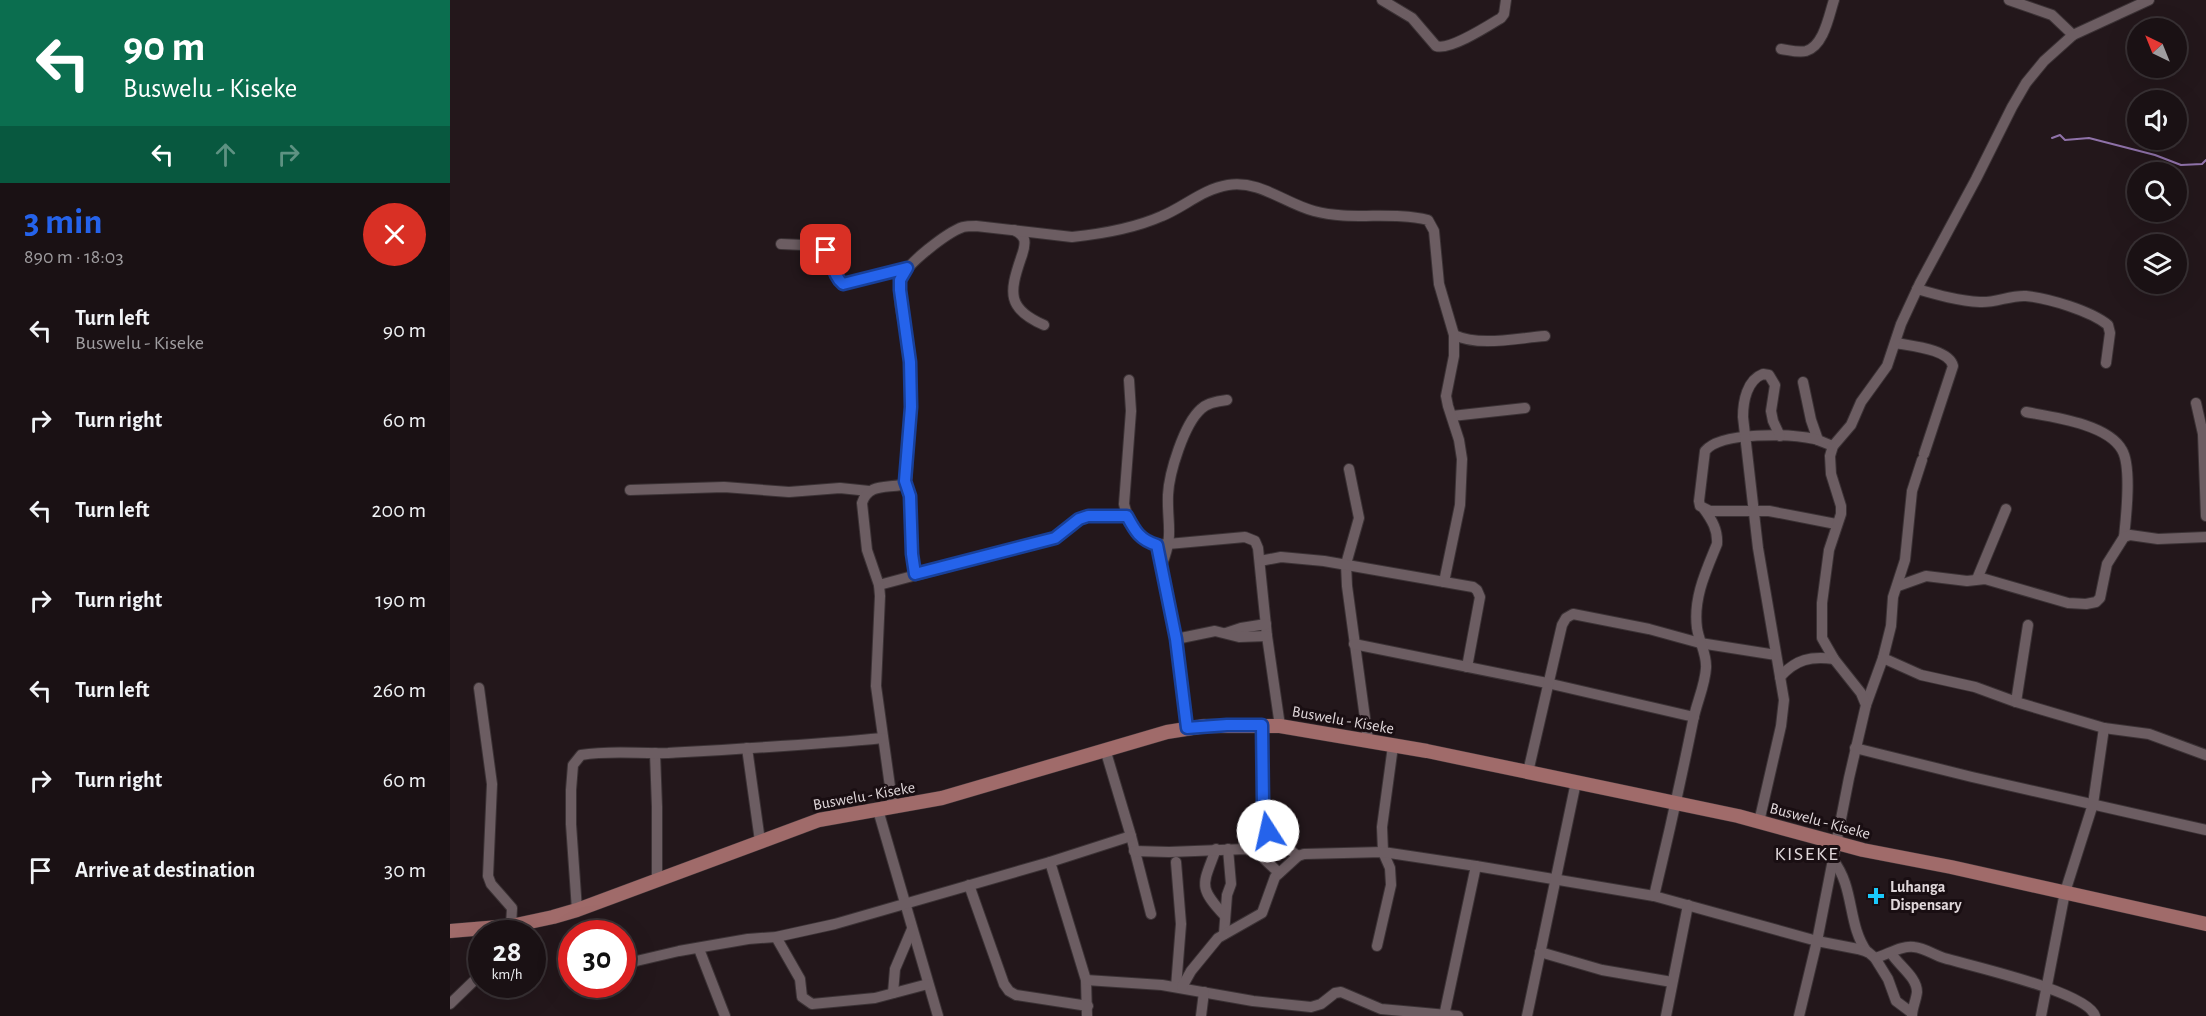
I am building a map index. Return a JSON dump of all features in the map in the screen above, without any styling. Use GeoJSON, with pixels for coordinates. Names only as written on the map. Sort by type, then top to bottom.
{"type":"FeatureCollection","features":[{"type":"Feature","properties":{"kind":"main road","name":"Buswelu - Kiseke"},"geometry":{"type":"LineString","coordinates":[[544,920],[578,910],[819,819],[942,798],[1105,749],[1187,728],[1262,725],[1368,740],[1677,803],[1759,822],[1837,844],[2206,924]]}},
{"type":"Feature","properties":{"kind":"main road","name":"Buswelu - Kiseke"},"geometry":{"type":"LineString","coordinates":[[450,931],[468,931]]}},
{"type":"Feature","properties":{"kind":"street"},"geometry":{"type":"LineString","coordinates":[[1382,0],[1412,18],[1440,48],[1461,40],[1501,18],[1504,14],[1506,0]]}},
{"type":"Feature","properties":{"kind":"street"},"geometry":{"type":"LineString","coordinates":[[1781,49],[1807,51],[1814,46],[1822,33],[1834,0]]}},
{"type":"Feature","properties":{"kind":"street"},"geometry":{"type":"LineString","coordinates":[[2009,0],[2052,15],[2073,35]]}},
{"type":"Feature","properties":{"kind":"street"},"geometry":{"type":"LineString","coordinates":[[1866,705],[1861,693],[1834,659],[1822,638],[1821,617],[1829,550],[1841,506],[1831,474],[1830,456],[1833,446],[1851,425],[1861,402],[1887,366],[1904,316],[1917,289],[2021,91],[2044,61],[2073,35],[2149,0]]}},
{"type":"Feature","properties":{"kind":"street"},"geometry":{"type":"LineString","coordinates":[[915,574],[910,496],[905,481],[911,407],[910,362],[900,290],[900,280],[907,268],[947,236],[964,226],[1072,237],[1103,232],[1162,216],[1216,188],[1244,185],[1261,188],[1314,212],[1338,216],[1424,219],[1431,223],[1434,231],[1439,284],[1454,335],[1454,356],[1446,396],[1459,440],[1462,481],[1460,505],[1444,582]]}},
{"type":"Feature","properties":{"kind":"street"},"geometry":{"type":"LineString","coordinates":[[1014,230],[1021,235],[1024,245],[1013,279],[1011,291],[1013,300],[1023,314],[1044,325]]}},
{"type":"Feature","properties":{"kind":"street"},"geometry":{"type":"LineString","coordinates":[[781,244],[804,245],[826,250],[830,255],[837,278],[843,284],[907,268]]}},
{"type":"Feature","properties":{"kind":"street"},"geometry":{"type":"LineString","coordinates":[[1917,289],[1968,302],[1991,302],[2026,296],[2064,305],[2085,313],[2108,325],[2110,333],[2106,363]]}},
{"type":"Feature","properties":{"kind":"street"},"geometry":{"type":"LineString","coordinates":[[1454,335],[1468,340],[1545,336]]}},
{"type":"Feature","properties":{"kind":"street"},"geometry":{"type":"LineString","coordinates":[[1798,1016],[1817,940],[1855,748],[1891,626],[1893,597],[1905,560],[1912,491],[1953,366],[1952,360],[1943,354],[1896,343]]}},
{"type":"Feature","properties":{"kind":"street"},"geometry":{"type":"LineString","coordinates":[[1759,822],[1784,712],[1753,511],[1743,417],[1745,400],[1752,382],[1763,374],[1769,375],[1775,385],[1771,411],[1780,436]]}},
{"type":"Feature","properties":{"kind":"street"},"geometry":{"type":"LineString","coordinates":[[1129,380],[1131,411],[1125,504],[1127,516],[1136,533],[1148,543],[1157,545],[1245,537],[1255,542],[1260,561],[1267,636],[1280,726]]}},
{"type":"Feature","properties":{"kind":"street"},"geometry":{"type":"LineString","coordinates":[[1803,382],[1818,440]]}},
{"type":"Feature","properties":{"kind":"street"},"geometry":{"type":"LineString","coordinates":[[1162,564],[1169,545],[1168,495],[1174,461],[1187,430],[1201,408],[1227,399]]}},
{"type":"Feature","properties":{"kind":"street"},"geometry":{"type":"LineString","coordinates":[[2196,404],[2203,434],[2206,516]]}},
{"type":"Feature","properties":{"kind":"street"},"geometry":{"type":"LineString","coordinates":[[1452,416],[1525,408]]}},
{"type":"Feature","properties":{"kind":"street"},"geometry":{"type":"LineString","coordinates":[[1898,586],[1926,576],[1967,581],[1977,579],[1997,581],[2067,603],[2096,602],[2102,592],[2107,564],[2124,537],[2127,465],[2122,450],[2111,438],[2078,423],[2026,412]]}},
{"type":"Feature","properties":{"kind":"street"},"geometry":{"type":"LineString","coordinates":[[1654,896],[1677,803],[1706,667],[1705,652],[1700,643],[1696,619],[1697,604],[1718,537],[1712,521],[1699,501],[1705,452],[1710,445],[1718,441],[1746,437],[1780,436],[1818,440],[1833,446]]}},
{"type":"Feature","properties":{"kind":"street"},"geometry":{"type":"LineString","coordinates":[[1349,469],[1359,518],[1357,532],[1346,564],[1354,644],[1368,740]]}},
{"type":"Feature","properties":{"kind":"street"},"geometry":{"type":"LineString","coordinates":[[630,490],[724,487],[789,492],[840,489],[869,491],[880,486],[899,485],[905,481]]}},
{"type":"Feature","properties":{"kind":"street"},"geometry":{"type":"LineString","coordinates":[[869,491],[862,502],[869,558],[879,585],[876,686],[893,808]]}},
{"type":"Feature","properties":{"kind":"street"},"geometry":{"type":"LineString","coordinates":[[1704,509],[1789,514],[1836,524]]}},
{"type":"Feature","properties":{"kind":"street"},"geometry":{"type":"LineString","coordinates":[[1977,579],[2006,509]]}},
{"type":"Feature","properties":{"kind":"street"},"geometry":{"type":"LineString","coordinates":[[879,585],[1055,538],[1079,519],[1088,516],[1127,516]]}},
{"type":"Feature","properties":{"kind":"street"},"geometry":{"type":"LineString","coordinates":[[2124,537],[2130,535],[2158,539],[2206,537]]}},
{"type":"Feature","properties":{"kind":"street"},"geometry":{"type":"LineString","coordinates":[[1157,545],[1176,639],[1187,728]]}},
{"type":"Feature","properties":{"kind":"street"},"geometry":{"type":"LineString","coordinates":[[1260,561],[1281,557],[1346,564],[1473,587],[1480,597],[1467,667]]}},
{"type":"Feature","properties":{"kind":"street"},"geometry":{"type":"LineString","coordinates":[[1528,772],[1562,625],[1566,618],[1573,614],[1649,629],[1700,643],[1776,655]]}},
{"type":"Feature","properties":{"kind":"street"},"geometry":{"type":"LineString","coordinates":[[1226,633],[1266,624]]}},
{"type":"Feature","properties":{"kind":"street"},"geometry":{"type":"LineString","coordinates":[[2016,702],[2028,626]]}},
{"type":"Feature","properties":{"kind":"street"},"geometry":{"type":"LineString","coordinates":[[1176,639],[1209,632],[1226,633],[1239,637],[1267,636]]}},
{"type":"Feature","properties":{"kind":"street"},"geometry":{"type":"LineString","coordinates":[[1354,644],[1547,683],[1694,717]]}},
{"type":"Feature","properties":{"kind":"street"},"geometry":{"type":"LineString","coordinates":[[1780,677],[1790,667],[1807,658],[1834,659]]}},
{"type":"Feature","properties":{"kind":"street"},"geometry":{"type":"LineString","coordinates":[[1883,658],[1921,675],[1976,687],[2016,702],[2104,728],[2149,734],[2206,755]]}},
{"type":"Feature","properties":{"kind":"street"},"geometry":{"type":"LineString","coordinates":[[479,688],[492,784],[488,876],[491,884],[512,908],[511,920]]}},
{"type":"Feature","properties":{"kind":"street"},"geometry":{"type":"LineString","coordinates":[[1262,725],[1265,820],[1272,837],[1298,856]]}},
{"type":"Feature","properties":{"kind":"street"},"geometry":{"type":"LineString","coordinates":[[2041,1016],[2065,892],[2093,804],[2104,728]]}},
{"type":"Feature","properties":{"kind":"street"},"geometry":{"type":"LineString","coordinates":[[578,910],[571,824],[573,765],[581,755],[619,751],[654,753],[747,748],[883,738]]}},
{"type":"Feature","properties":{"kind":"street"},"geometry":{"type":"LineString","coordinates":[[1377,946],[1391,875],[1383,852],[1382,827],[1393,746]]}},
{"type":"Feature","properties":{"kind":"street"},"geometry":{"type":"LineString","coordinates":[[747,748],[760,841]]}},
{"type":"Feature","properties":{"kind":"street"},"geometry":{"type":"LineString","coordinates":[[1855,748],[2206,830]]}},
{"type":"Feature","properties":{"kind":"street"},"geometry":{"type":"LineString","coordinates":[[1105,749],[1151,914]]}},
{"type":"Feature","properties":{"kind":"street"},"geometry":{"type":"LineString","coordinates":[[654,753],[657,880]]}},
{"type":"Feature","properties":{"kind":"street"},"geometry":{"type":"LineString","coordinates":[[1527,1016],[1576,782]]}},
{"type":"Feature","properties":{"kind":"street"},"geometry":{"type":"LineString","coordinates":[[878,810],[938,1016]]}},
{"type":"Feature","properties":{"kind":"street"},"geometry":{"type":"LineString","coordinates":[[636,961],[748,939],[776,937],[835,924],[1050,862],[1131,836]]}},
{"type":"Feature","properties":{"kind":"street"},"geometry":{"type":"LineString","coordinates":[[1216,849],[1204,882],[1205,890],[1225,916]]}},
{"type":"Feature","properties":{"kind":"street"},"geometry":{"type":"LineString","coordinates":[[1224,934],[1231,884],[1228,849]]}},
{"type":"Feature","properties":{"kind":"street"},"geometry":{"type":"LineString","coordinates":[[1134,851],[1253,850],[1278,873]]}},
{"type":"Feature","properties":{"kind":"street"},"geometry":{"type":"LineString","coordinates":[[1179,987],[1210,946],[1224,934],[1262,913],[1271,884],[1278,873],[1298,856],[1314,853],[1383,852],[1654,896],[1871,955],[1891,953],[1907,947],[1918,947],[1942,958],[2046,987],[2087,1005],[2093,1010],[2095,1016]]}},
{"type":"Feature","properties":{"kind":"street"},"geometry":{"type":"LineString","coordinates":[[1833,860],[1847,884],[1857,933],[1888,979],[1896,1001],[1912,1014],[1917,995],[1916,983],[1891,953]]}},
{"type":"Feature","properties":{"kind":"street"},"geometry":{"type":"LineString","coordinates":[[969,885],[1004,984],[1009,991],[1016,995],[1088,1011],[1086,980],[1050,862]]}},
{"type":"Feature","properties":{"kind":"street"},"geometry":{"type":"LineString","coordinates":[[1176,862],[1181,924],[1179,987]]}},
{"type":"Feature","properties":{"kind":"street"},"geometry":{"type":"LineString","coordinates":[[1444,1015],[1476,866]]}},
{"type":"Feature","properties":{"kind":"street"},"geometry":{"type":"LineString","coordinates":[[1666,1016],[1688,905]]}},
{"type":"Feature","properties":{"kind":"street"},"geometry":{"type":"LineString","coordinates":[[893,993],[895,969],[912,929]]}},
{"type":"Feature","properties":{"kind":"street"},"geometry":{"type":"LineString","coordinates":[[776,937],[800,979],[802,997],[807,1002],[818,1005],[855,1002],[928,984]]}},
{"type":"Feature","properties":{"kind":"street"},"geometry":{"type":"LineString","coordinates":[[699,949],[725,1016]]}},
{"type":"Feature","properties":{"kind":"street"},"geometry":{"type":"LineString","coordinates":[[1540,952],[1602,970],[1672,982]]}},
{"type":"Feature","properties":{"kind":"street"},"geometry":{"type":"LineString","coordinates":[[1086,980],[1179,987],[1253,1001],[1311,1007],[1321,1005],[1335,993],[1341,992],[1382,1009],[1405,1013],[1458,1016]]}},
{"type":"Feature","properties":{"kind":"street"},"geometry":{"type":"LineString","coordinates":[[450,1004],[468,987]]}},
{"type":"Feature","properties":{"kind":"street"},"geometry":{"type":"LineString","coordinates":[[1201,1016],[1204,992]]}},
{"type":"Feature","properties":{"kind":"waterway"},"geometry":{"type":"LineString","coordinates":[[2052,138],[2060,135],[2065,140],[2089,138],[2155,155],[2181,165],[2202,164],[2206,160]]}},
{"type":"Feature","properties":{"kind":"place","name":"Luhanga Dispensary"},"geometry":{"type":"Point","coordinates":[1876,896]}},
{"type":"Feature","properties":{"kind":"district","name":"KISEKE"},"geometry":{"type":"Point","coordinates":[1807,854]}},
{"type":"Feature","properties":{"kind":"route"},"geometry":{"type":"LineString","coordinates":[[826,250],[830,255],[837,278],[843,284],[907,268],[900,280],[900,290],[910,348],[911,407],[905,481],[910,496],[915,574],[1055,538],[1062,535],[1079,519],[1088,516],[1127,516],[1141,538],[1157,545],[1176,639],[1187,728],[1262,725],[1263,804],[1268,831]]}}]}
